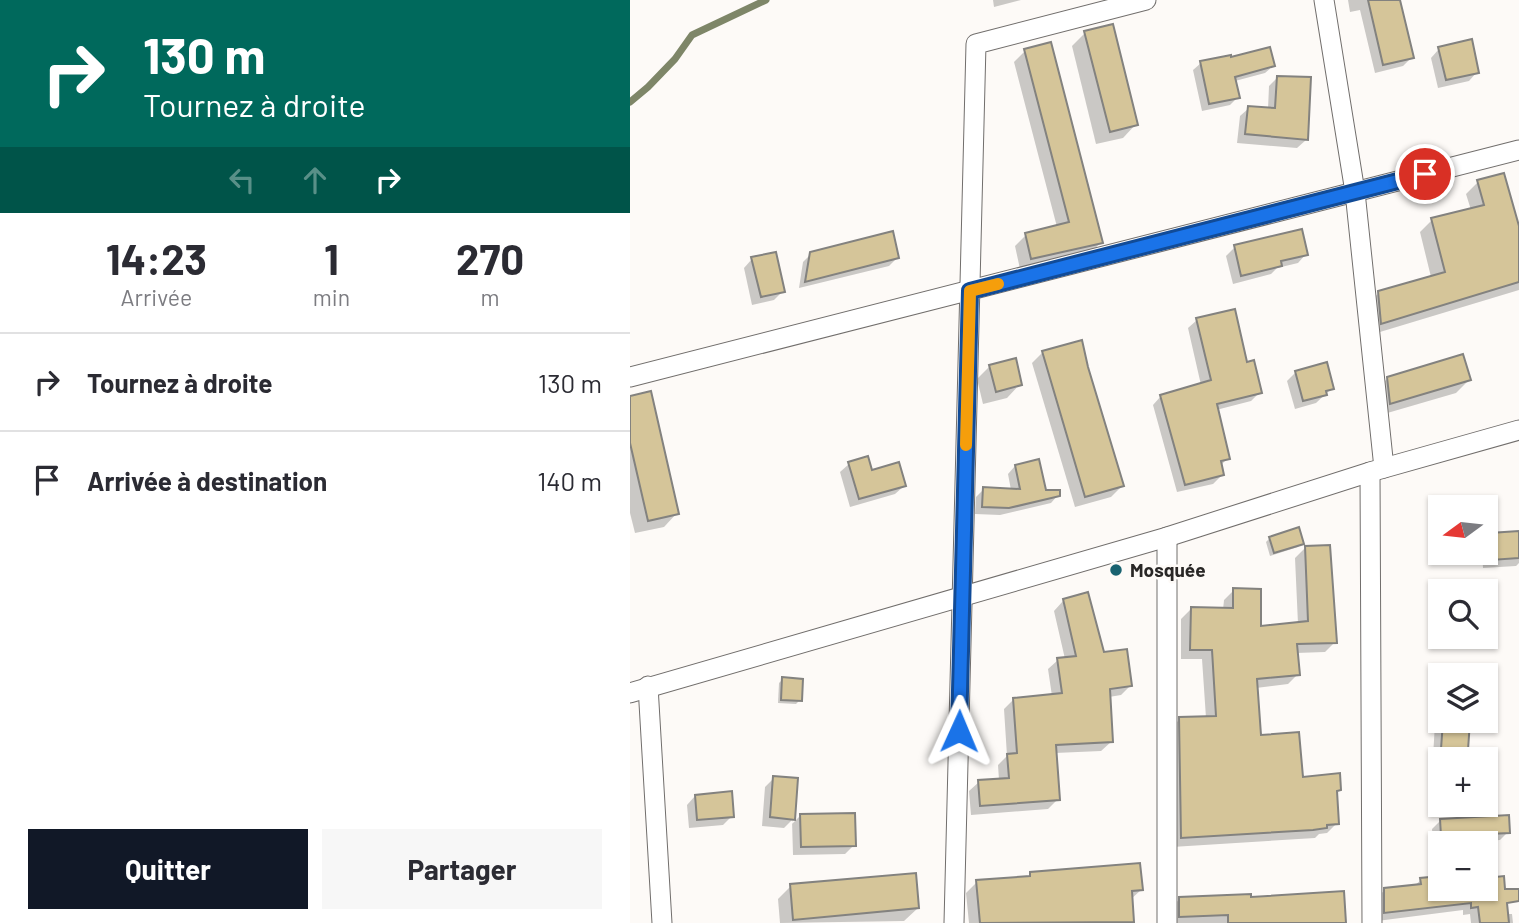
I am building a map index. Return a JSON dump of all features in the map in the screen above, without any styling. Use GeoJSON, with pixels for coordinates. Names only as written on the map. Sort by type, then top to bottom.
{"type":"FeatureCollection","features":[{"type":"Feature","properties":{"kind":"street"},"geometry":{"type":"LineString","coordinates":[[954,923],[976,44],[1146,0]]}},
{"type":"Feature","properties":{"kind":"street"},"geometry":{"type":"LineString","coordinates":[[1325,0],[1355,192],[1377,470],[1372,923]]}},
{"type":"Feature","properties":{"kind":"street"},"geometry":{"type":"LineString","coordinates":[[630,377],[1519,150]]}},
{"type":"Feature","properties":{"kind":"street"},"geometry":{"type":"LineString","coordinates":[[662,923],[639,689],[1167,537],[1377,470],[1519,430]]}},
{"type":"Feature","properties":{"kind":"street"},"geometry":{"type":"LineString","coordinates":[[1167,537],[1167,923]]}},
{"type":"Feature","properties":{"kind":"building"},"geometry":{"type":"Polygon","coordinates":[[[1368,0],[1400,0],[1414,58],[1383,65],[1368,0]]]}},
{"type":"Feature","properties":{"kind":"building"},"geometry":{"type":"Polygon","coordinates":[[[1113,24],[1138,125],[1110,132],[1084,31],[1113,24]]]}},
{"type":"Feature","properties":{"kind":"building"},"geometry":{"type":"Polygon","coordinates":[[[1472,39],[1479,73],[1446,80],[1438,47],[1472,39]]]}},
{"type":"Feature","properties":{"kind":"building"},"geometry":{"type":"Polygon","coordinates":[[[1051,42],[1103,243],[1031,259],[1025,233],[1069,222],[1024,49],[1051,42]]]}},
{"type":"Feature","properties":{"kind":"building"},"geometry":{"type":"Polygon","coordinates":[[[1270,47],[1275,66],[1235,77],[1240,98],[1209,104],[1200,61],[1231,57],[1270,47]]]}},
{"type":"Feature","properties":{"kind":"building"},"geometry":{"type":"Polygon","coordinates":[[[1277,76],[1311,77],[1308,140],[1245,134],[1248,106],[1275,108],[1277,76]]]}},
{"type":"Feature","properties":{"kind":"building"},"geometry":{"type":"Polygon","coordinates":[[[1504,173],[1519,226],[1519,282],[1381,324],[1378,291],[1445,272],[1431,218],[1484,205],[1477,180],[1504,173]]]}},
{"type":"Feature","properties":{"kind":"building"},"geometry":{"type":"Polygon","coordinates":[[[1302,229],[1308,255],[1281,261],[1282,266],[1241,276],[1234,245],[1302,229]]]}},
{"type":"Feature","properties":{"kind":"building"},"geometry":{"type":"Polygon","coordinates":[[[893,231],[899,258],[805,282],[810,252],[893,231]]]}},
{"type":"Feature","properties":{"kind":"building"},"geometry":{"type":"Polygon","coordinates":[[[776,252],[785,292],[761,297],[751,257],[776,252]]]}},
{"type":"Feature","properties":{"kind":"building"},"geometry":{"type":"Polygon","coordinates":[[[1235,309],[1247,362],[1254,360],[1262,393],[1217,404],[1230,459],[1221,461],[1224,475],[1185,485],[1160,395],[1211,380],[1196,318],[1235,309]]]}},
{"type":"Feature","properties":{"kind":"building"},"geometry":{"type":"Polygon","coordinates":[[[1082,340],[1124,486],[1085,497],[1042,351],[1082,340]]]}},
{"type":"Feature","properties":{"kind":"building"},"geometry":{"type":"Polygon","coordinates":[[[1463,354],[1471,380],[1390,404],[1387,377],[1463,354]]]}},
{"type":"Feature","properties":{"kind":"building"},"geometry":{"type":"Polygon","coordinates":[[[1016,358],[1022,385],[996,392],[989,365],[1016,358]]]}},
{"type":"Feature","properties":{"kind":"building"},"geometry":{"type":"Polygon","coordinates":[[[1327,362],[1334,389],[1326,391],[1327,395],[1303,401],[1295,371],[1327,362]]]}},
{"type":"Feature","properties":{"kind":"building"},"geometry":{"type":"Polygon","coordinates":[[[651,391],[679,514],[648,521],[630,443],[630,396],[651,391]]]}},
{"type":"Feature","properties":{"kind":"building"},"geometry":{"type":"Polygon","coordinates":[[[868,456],[872,470],[899,462],[906,486],[859,499],[848,462],[868,456]]]}},
{"type":"Feature","properties":{"kind":"building"},"geometry":{"type":"Polygon","coordinates":[[[1039,459],[1046,490],[1060,490],[1060,496],[1009,508],[982,507],[983,487],[1020,489],[1015,465],[1039,459]]]}},
{"type":"Feature","properties":{"kind":"building"},"geometry":{"type":"Polygon","coordinates":[[[1299,527],[1304,544],[1274,553],[1269,537],[1299,527]]]}},
{"type":"Feature","properties":{"kind":"building"},"geometry":{"type":"Polygon","coordinates":[[[1519,531],[1519,558],[1498,560],[1498,532],[1519,531]]]}},
{"type":"Feature","properties":{"kind":"building"},"geometry":{"type":"Polygon","coordinates":[[[1330,545],[1337,643],[1297,644],[1300,675],[1257,679],[1261,735],[1299,732],[1303,777],[1340,773],[1341,790],[1337,791],[1339,824],[1313,830],[1181,838],[1179,717],[1216,716],[1212,650],[1190,650],[1191,607],[1233,608],[1233,588],[1261,589],[1261,626],[1308,621],[1305,546],[1330,545]]]}},
{"type":"Feature","properties":{"kind":"building"},"geometry":{"type":"Polygon","coordinates":[[[1088,592],[1104,652],[1127,649],[1132,686],[1110,689],[1113,742],[1056,745],[1060,800],[980,806],[978,780],[1009,778],[1007,754],[1017,753],[1013,698],[1062,693],[1057,658],[1076,656],[1063,599],[1088,592]]]}},
{"type":"Feature","properties":{"kind":"building"},"geometry":{"type":"Polygon","coordinates":[[[782,677],[803,679],[802,701],[781,700],[782,677]]]}},
{"type":"Feature","properties":{"kind":"building"},"geometry":{"type":"Polygon","coordinates":[[[1442,733],[1469,733],[1468,747],[1441,747],[1442,733]]]}},
{"type":"Feature","properties":{"kind":"building"},"geometry":{"type":"Polygon","coordinates":[[[773,776],[798,778],[795,820],[770,817],[773,776]]]}},
{"type":"Feature","properties":{"kind":"building"},"geometry":{"type":"Polygon","coordinates":[[[732,791],[734,817],[697,820],[695,795],[732,791]]]}},
{"type":"Feature","properties":{"kind":"building"},"geometry":{"type":"Polygon","coordinates":[[[855,813],[856,846],[801,847],[800,814],[855,813]]]}},
{"type":"Feature","properties":{"kind":"building"},"geometry":{"type":"Polygon","coordinates":[[[1509,815],[1510,833],[1441,831],[1440,819],[1509,815]]]}},
{"type":"Feature","properties":{"kind":"building"},"geometry":{"type":"Polygon","coordinates":[[[1140,863],[1143,890],[1132,891],[1134,922],[980,923],[976,880],[1030,876],[1030,872],[1140,863]]]}},
{"type":"Feature","properties":{"kind":"building"},"geometry":{"type":"Polygon","coordinates":[[[916,873],[919,908],[793,920],[790,884],[916,873]]]}},
{"type":"Feature","properties":{"kind":"building"},"geometry":{"type":"Polygon","coordinates":[[[1504,876],[1505,889],[1519,889],[1519,901],[1507,903],[1509,923],[1480,923],[1478,907],[1471,908],[1471,903],[1384,913],[1384,888],[1421,884],[1420,878],[1428,877],[1428,901],[1498,901],[1498,877],[1504,876]]]}},
{"type":"Feature","properties":{"kind":"building"},"geometry":{"type":"Polygon","coordinates":[[[1344,891],[1346,923],[1228,923],[1228,915],[1179,917],[1179,897],[1251,894],[1251,897],[1344,891]]]}},
{"type":"Feature","properties":{"kind":"waterway"},"geometry":{"type":"LineString","coordinates":[[630,102],[675,59],[692,35],[766,0]]}},
{"type":"Feature","properties":{"kind":"slow traffic"},"geometry":{"type":"LineString","coordinates":[[966,445],[970,291],[998,284]]}},
{"type":"Feature","properties":{"kind":"place","name":"Mosquée"},"geometry":{"type":"Point","coordinates":[1116,570]}},
{"type":"Feature","properties":{"kind":"route"},"geometry":{"type":"LineString","coordinates":[[959,731],[970,291],[1425,174]]}}]}
